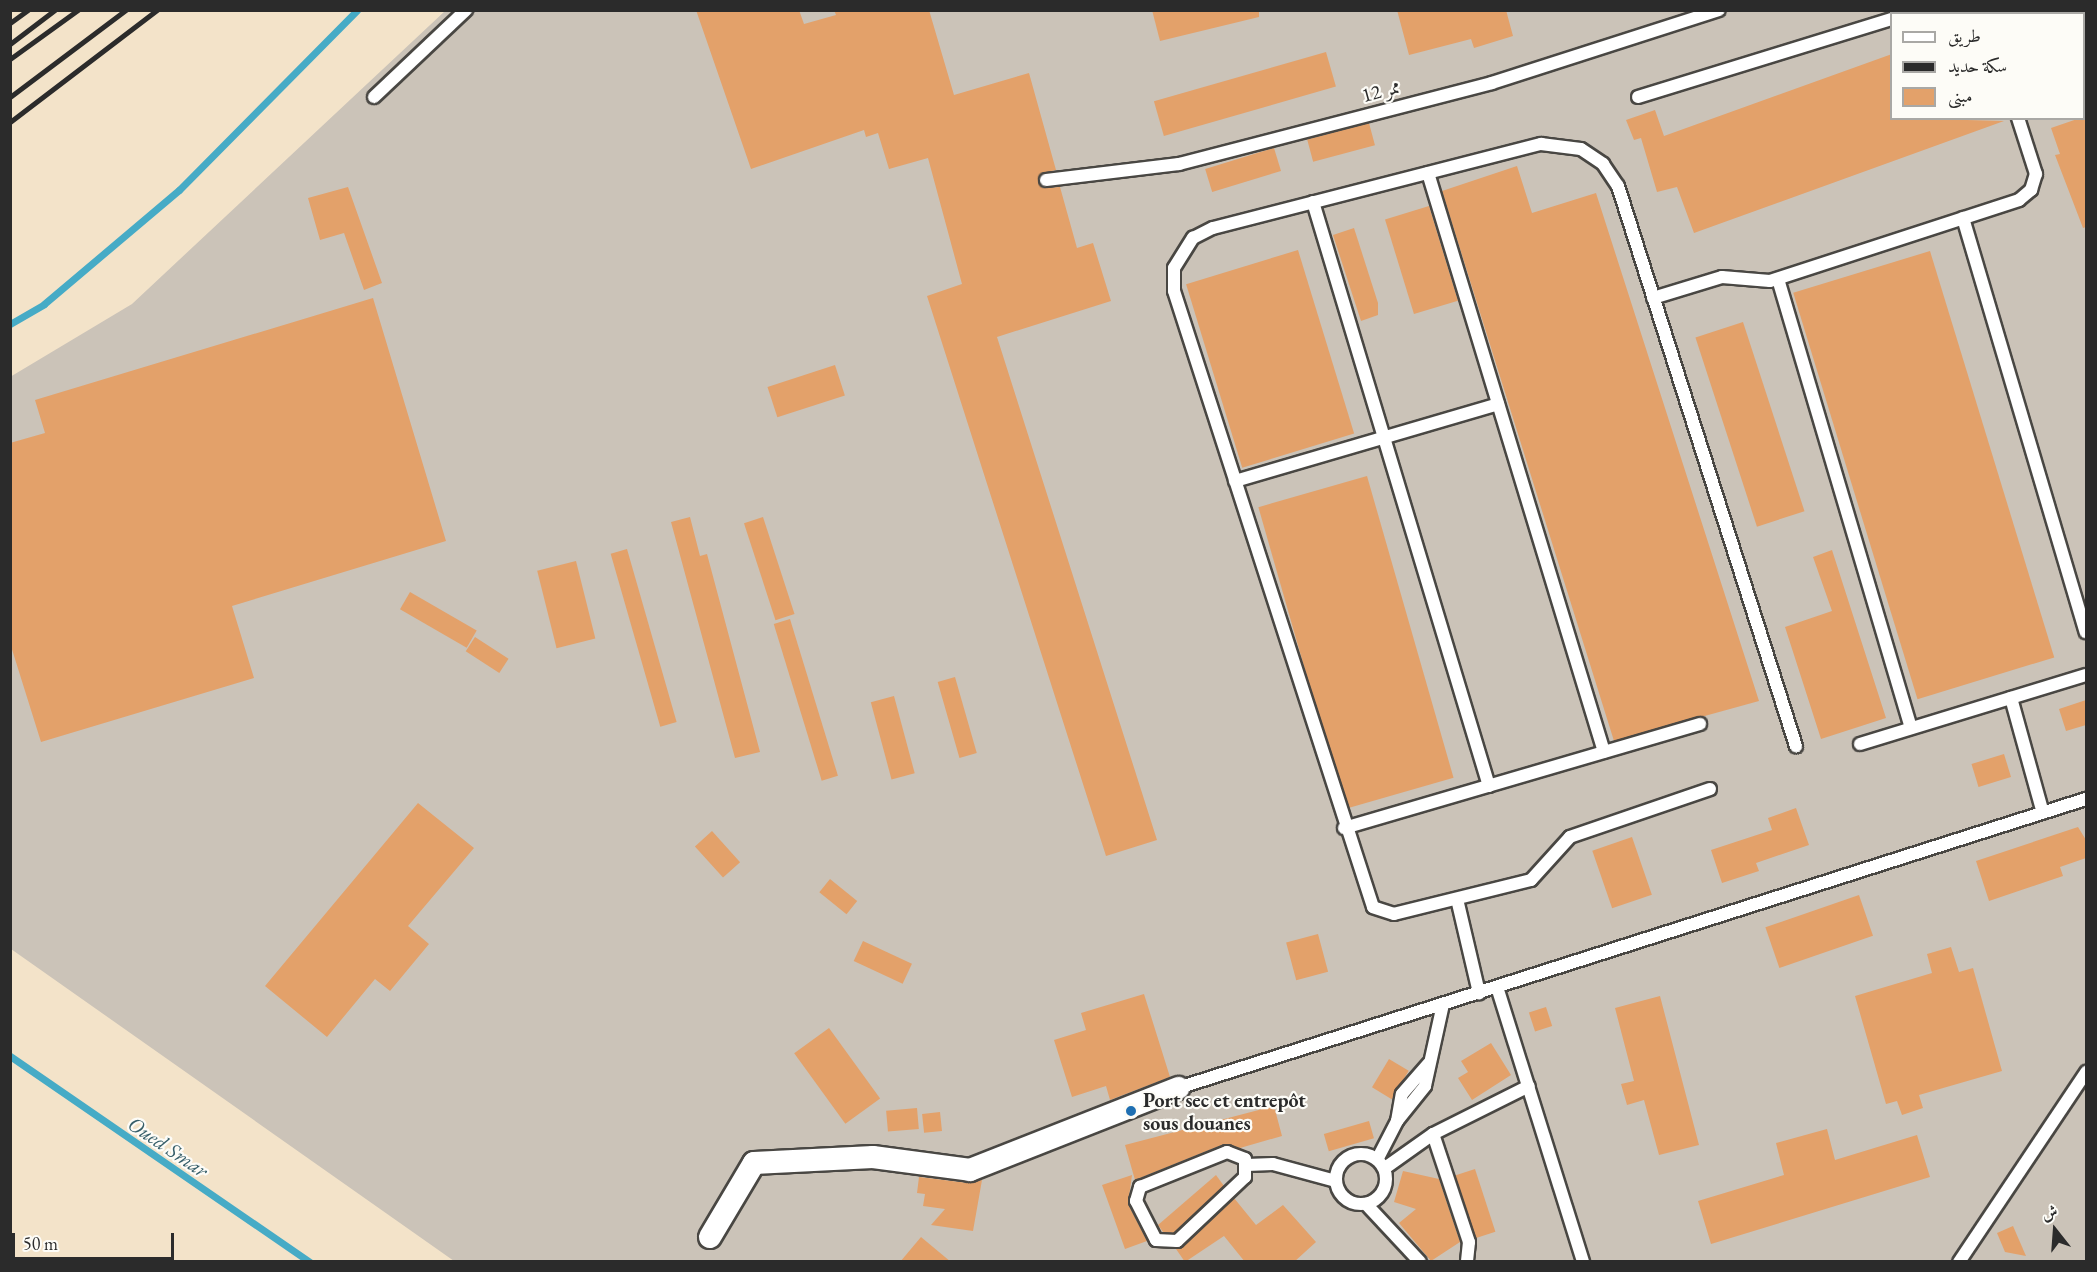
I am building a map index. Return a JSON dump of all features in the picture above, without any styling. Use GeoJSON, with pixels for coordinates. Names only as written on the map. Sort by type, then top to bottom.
{"type":"FeatureCollection","features":[{"type":"Feature","properties":{"kind":"street"},"geometry":{"type":"LineString","coordinates":[[710,1237],[754,1162],[873,1157],[970,1170],[1178,1088]]}},
{"type":"Feature","properties":{"kind":"lane"},"geometry":{"type":"LineString","coordinates":[[374,97],[466,10]]}},
{"type":"Feature","properties":{"kind":"lane","name":"ممر 12"},"geometry":{"type":"LineString","coordinates":[[1046,180],[1179,164],[1492,83],[1719,10]]}},
{"type":"Feature","properties":{"kind":"lane"},"geometry":{"type":"LineString","coordinates":[[1638,98],[1890,20]]}},
{"type":"Feature","properties":{"kind":"lane"},"geometry":{"type":"LineString","coordinates":[[1653,298],[1722,277],[1778,279],[1963,218],[2031,190],[2036,174],[2019,120]]}},
{"type":"Feature","properties":{"kind":"lane"},"geometry":{"type":"LineString","coordinates":[[1710,789],[1570,837],[1531,880],[1394,914],[1379,911],[1367,901],[1174,291],[1174,267],[1184,246],[1203,232],[1541,144],[1581,148],[1603,164],[1618,186],[1796,746]]}},
{"type":"Feature","properties":{"kind":"lane"},"geometry":{"type":"LineString","coordinates":[[1428,173],[1604,752]]}},
{"type":"Feature","properties":{"kind":"lane"},"geometry":{"type":"LineString","coordinates":[[1313,202],[1489,786]]}},
{"type":"Feature","properties":{"kind":"lane"},"geometry":{"type":"LineString","coordinates":[[1963,218],[2086,632]]}},
{"type":"Feature","properties":{"kind":"lane"},"geometry":{"type":"LineString","coordinates":[[1778,279],[1911,729]]}},
{"type":"Feature","properties":{"kind":"lane"},"geometry":{"type":"LineString","coordinates":[[1234,481],[1498,404]]}},
{"type":"Feature","properties":{"kind":"lane"},"geometry":{"type":"LineString","coordinates":[[1860,744],[2086,675]]}},
{"type":"Feature","properties":{"kind":"lane"},"geometry":{"type":"LineString","coordinates":[[2011,698],[2043,813]]}},
{"type":"Feature","properties":{"kind":"lane"},"geometry":{"type":"LineString","coordinates":[[1344,828],[1700,724]]}},
{"type":"Feature","properties":{"kind":"lane"},"geometry":{"type":"LineString","coordinates":[[1178,1088],[2086,799]]}},
{"type":"Feature","properties":{"kind":"lane"},"geometry":{"type":"LineString","coordinates":[[1456,899],[1479,993]]}},
{"type":"Feature","properties":{"kind":"lane"},"geometry":{"type":"LineString","coordinates":[[1497,987],[1583,1262]]}},
{"type":"Feature","properties":{"kind":"lane"},"geometry":{"type":"LineString","coordinates":[[1366,1204],[1385,1180],[1382,1163],[1398,1121],[1402,1094],[1428,1064],[1443,1004]]}},
{"type":"Feature","properties":{"kind":"lane"},"geometry":{"type":"LineString","coordinates":[[1959,1262],[2086,1072]]}},
{"type":"Feature","properties":{"kind":"lane"},"geometry":{"type":"LineString","coordinates":[[1336,1181],[1345,1161],[1359,1155],[1382,1163],[1433,1134],[1529,1086]]}},
{"type":"Feature","properties":{"kind":"lane"},"geometry":{"type":"LineString","coordinates":[[1433,1134],[1469,1242],[1467,1262]]}},
{"type":"Feature","properties":{"kind":"lane"},"geometry":{"type":"LineString","coordinates":[[1227,1152],[1240,1154],[1247,1165],[1241,1181],[1177,1240],[1166,1243],[1152,1237],[1136,1201],[1146,1181],[1227,1152]]}},
{"type":"Feature","properties":{"kind":"lane"},"geometry":{"type":"LineString","coordinates":[[1247,1165],[1273,1164],[1336,1181],[1347,1201],[1366,1204],[1420,1262]]}},
{"type":"Feature","properties":{"kind":"shaded area"},"geometry":{"type":"Polygon","coordinates":[[[445,11],[2086,11],[2086,1261],[454,1261],[11,949],[10,377],[132,304],[445,11]]]}},
{"type":"Feature","properties":{"kind":"building"},"geometry":{"type":"Polygon","coordinates":[[[696,10],[799,10],[804,24],[836,15],[834,10],[929,10],[954,95],[1029,73],[1056,170],[1042,173],[1038,182],[1043,188],[1060,187],[1077,248],[1093,243],[1111,301],[997,337],[1157,840],[1106,856],[927,296],[962,284],[928,158],[889,169],[878,133],[866,137],[864,130],[751,169],[696,10]]]}},
{"type":"Feature","properties":{"kind":"building"},"geometry":{"type":"Polygon","coordinates":[[[1152,10],[1259,10],[1259,17],[1160,41],[1152,10]]]}},
{"type":"Feature","properties":{"kind":"building"},"geometry":{"type":"Polygon","coordinates":[[[1397,10],[1506,10],[1513,36],[1474,48],[1471,39],[1409,55],[1397,10]]]}},
{"type":"Feature","properties":{"kind":"building"},"geometry":{"type":"Polygon","coordinates":[[[1326,52],[1336,87],[1164,136],[1154,101],[1326,52]]]}},
{"type":"Feature","properties":{"kind":"building"},"geometry":{"type":"Polygon","coordinates":[[[1890,55],[1890,120],[2004,121],[1694,233],[1677,187],[1657,192],[1641,138],[1634,140],[1626,120],[1655,110],[1664,136],[1890,55]]]}},
{"type":"Feature","properties":{"kind":"building"},"geometry":{"type":"Polygon","coordinates":[[[2085,116],[2086,227],[2083,228],[2055,155],[2060,154],[2051,128],[2074,120],[2085,120],[2085,116]]]}},
{"type":"Feature","properties":{"kind":"building"},"geometry":{"type":"Polygon","coordinates":[[[1369,123],[1375,145],[1313,162],[1307,140],[1369,123]]]}},
{"type":"Feature","properties":{"kind":"building"},"geometry":{"type":"Polygon","coordinates":[[[1274,148],[1281,171],[1212,192],[1205,169],[1274,148]]]}},
{"type":"Feature","properties":{"kind":"building"},"geometry":{"type":"Polygon","coordinates":[[[1517,166],[1532,213],[1596,193],[1759,701],[1614,741],[1442,191],[1517,166]]]}},
{"type":"Feature","properties":{"kind":"building"},"geometry":{"type":"Polygon","coordinates":[[[348,187],[382,283],[364,290],[344,233],[320,240],[308,198],[348,187]]]}},
{"type":"Feature","properties":{"kind":"building"},"geometry":{"type":"Polygon","coordinates":[[[1429,206],[1458,301],[1414,314],[1385,219],[1429,206]]]}},
{"type":"Feature","properties":{"kind":"building"},"geometry":{"type":"Polygon","coordinates":[[[1354,228],[1378,303],[1378,315],[1361,321],[1333,235],[1354,228]]]}},
{"type":"Feature","properties":{"kind":"building"},"geometry":{"type":"Polygon","coordinates":[[[1298,250],[1354,434],[1242,468],[1186,284],[1298,250]]]}},
{"type":"Feature","properties":{"kind":"building"},"geometry":{"type":"Polygon","coordinates":[[[1930,251],[2054,657],[1918,699],[1793,293],[1930,251]]]}},
{"type":"Feature","properties":{"kind":"building"},"geometry":{"type":"Polygon","coordinates":[[[373,298],[446,541],[232,606],[254,678],[41,742],[10,643],[10,443],[45,433],[35,400],[373,298]]]}},
{"type":"Feature","properties":{"kind":"building"},"geometry":{"type":"Polygon","coordinates":[[[1743,322],[1804,511],[1757,527],[1695,337],[1743,322]]]}},
{"type":"Feature","properties":{"kind":"building"},"geometry":{"type":"Polygon","coordinates":[[[835,365],[845,395],[777,417],[767,387],[835,365]]]}},
{"type":"Feature","properties":{"kind":"building"},"geometry":{"type":"Polygon","coordinates":[[[1367,476],[1454,778],[1345,809],[1258,507],[1367,476]]]}},
{"type":"Feature","properties":{"kind":"building"},"geometry":{"type":"Polygon","coordinates":[[[690,517],[700,556],[707,554],[760,752],[735,758],[671,522],[690,517]]]}},
{"type":"Feature","properties":{"kind":"building"},"geometry":{"type":"Polygon","coordinates":[[[763,517],[795,614],[775,620],[744,523],[763,517]]]}},
{"type":"Feature","properties":{"kind":"building"},"geometry":{"type":"Polygon","coordinates":[[[627,549],[677,722],[660,727],[611,554],[627,549]]]}},
{"type":"Feature","properties":{"kind":"building"},"geometry":{"type":"Polygon","coordinates":[[[1832,550],[1886,718],[1821,739],[1785,627],[1832,611],[1813,557],[1832,550]]]}},
{"type":"Feature","properties":{"kind":"building"},"geometry":{"type":"Polygon","coordinates":[[[576,561],[595,639],[557,648],[537,571],[576,561]]]}},
{"type":"Feature","properties":{"kind":"building"},"geometry":{"type":"Polygon","coordinates":[[[410,592],[477,630],[467,648],[400,609],[410,592]]]}},
{"type":"Feature","properties":{"kind":"building"},"geometry":{"type":"Polygon","coordinates":[[[790,619],[838,776],[822,781],[774,624],[790,619]]]}},
{"type":"Feature","properties":{"kind":"building"},"geometry":{"type":"Polygon","coordinates":[[[475,637],[509,659],[499,673],[466,651],[475,637]]]}},
{"type":"Feature","properties":{"kind":"building"},"geometry":{"type":"Polygon","coordinates":[[[955,677],[977,753],[959,758],[938,682],[955,677]]]}},
{"type":"Feature","properties":{"kind":"building"},"geometry":{"type":"Polygon","coordinates":[[[894,696],[915,773],[892,779],[871,702],[894,696]]]}},
{"type":"Feature","properties":{"kind":"building"},"geometry":{"type":"Polygon","coordinates":[[[2086,700],[2086,725],[2066,731],[2059,709],[2086,700]]]}},
{"type":"Feature","properties":{"kind":"building"},"geometry":{"type":"Polygon","coordinates":[[[2004,754],[2011,777],[1979,787],[1971,764],[2004,754]]]}},
{"type":"Feature","properties":{"kind":"building"},"geometry":{"type":"Polygon","coordinates":[[[418,803],[474,848],[408,926],[429,944],[390,991],[375,979],[327,1037],[265,986],[418,803]]]}},
{"type":"Feature","properties":{"kind":"building"},"geometry":{"type":"Polygon","coordinates":[[[1796,808],[1809,845],[1756,863],[1759,871],[1722,883],[1711,850],[1772,830],[1768,818],[1796,808]]]}},
{"type":"Feature","properties":{"kind":"building"},"geometry":{"type":"Polygon","coordinates":[[[2078,827],[2086,840],[2086,858],[2060,867],[2063,876],[1989,901],[1976,861],[2078,827]]]}},
{"type":"Feature","properties":{"kind":"building"},"geometry":{"type":"Polygon","coordinates":[[[712,831],[740,862],[723,878],[695,846],[712,831]]]}},
{"type":"Feature","properties":{"kind":"building"},"geometry":{"type":"Polygon","coordinates":[[[1632,837],[1652,895],[1612,908],[1592,851],[1632,837]]]}},
{"type":"Feature","properties":{"kind":"building"},"geometry":{"type":"Polygon","coordinates":[[[830,879],[857,901],[847,914],[819,892],[830,879]]]}},
{"type":"Feature","properties":{"kind":"building"},"geometry":{"type":"Polygon","coordinates":[[[1859,895],[1873,936],[1779,968],[1765,927],[1859,895]]]}},
{"type":"Feature","properties":{"kind":"building"},"geometry":{"type":"Polygon","coordinates":[[[1318,934],[1328,972],[1296,980],[1286,943],[1318,934]]]}},
{"type":"Feature","properties":{"kind":"building"},"geometry":{"type":"Polygon","coordinates":[[[863,941],[912,964],[903,984],[854,961],[863,941]]]}},
{"type":"Feature","properties":{"kind":"building"},"geometry":{"type":"Polygon","coordinates":[[[1951,947],[1959,972],[1973,968],[2002,1071],[1919,1095],[1923,1108],[1902,1115],[1897,1101],[1886,1104],[1855,996],[1932,973],[1927,954],[1951,947]]]}},
{"type":"Feature","properties":{"kind":"building"},"geometry":{"type":"Polygon","coordinates":[[[1144,994],[1170,1077],[1110,1100],[1106,1086],[1072,1097],[1054,1040],[1086,1030],[1081,1013],[1144,994]]]}},
{"type":"Feature","properties":{"kind":"building"},"geometry":{"type":"Polygon","coordinates":[[[1660,996],[1699,1145],[1659,1155],[1644,1100],[1627,1105],[1621,1084],[1634,1081],[1615,1008],[1660,996]]]}},
{"type":"Feature","properties":{"kind":"building"},"geometry":{"type":"Polygon","coordinates":[[[1546,1007],[1552,1026],[1535,1032],[1529,1013],[1546,1007]]]}},
{"type":"Feature","properties":{"kind":"building"},"geometry":{"type":"Polygon","coordinates":[[[829,1028],[880,1098],[845,1124],[794,1053],[829,1028]]]}},
{"type":"Feature","properties":{"kind":"building"},"geometry":{"type":"Polygon","coordinates":[[[1491,1043],[1511,1075],[1472,1100],[1458,1078],[1468,1072],[1461,1061],[1491,1043]]]}},
{"type":"Feature","properties":{"kind":"building"},"geometry":{"type":"Polygon","coordinates":[[[1389,1059],[1409,1071],[1392,1099],[1372,1087],[1389,1059]]]}},
{"type":"Feature","properties":{"kind":"building"},"geometry":{"type":"Polygon","coordinates":[[[1274,1106],[1282,1136],[1240,1148],[1224,1144],[1135,1180],[1125,1145],[1274,1106]]]}},
{"type":"Feature","properties":{"kind":"building"},"geometry":{"type":"Polygon","coordinates":[[[917,1108],[919,1129],[888,1132],[886,1111],[917,1108]]]}},
{"type":"Feature","properties":{"kind":"building"},"geometry":{"type":"Polygon","coordinates":[[[940,1112],[942,1131],[924,1133],[922,1114],[940,1112]]]}},
{"type":"Feature","properties":{"kind":"building"},"geometry":{"type":"Polygon","coordinates":[[[1369,1121],[1374,1138],[1329,1151],[1324,1134],[1369,1121]]]}},
{"type":"Feature","properties":{"kind":"building"},"geometry":{"type":"Polygon","coordinates":[[[1827,1129],[1835,1160],[1917,1135],[1930,1177],[1711,1244],[1698,1201],[1784,1175],[1776,1143],[1827,1129]]]}},
{"type":"Feature","properties":{"kind":"building"},"geometry":{"type":"Polygon","coordinates":[[[1475,1169],[1495,1232],[1475,1238],[1455,1175],[1475,1169]]]}},
{"type":"Feature","properties":{"kind":"building"},"geometry":{"type":"Polygon","coordinates":[[[1403,1171],[1439,1179],[1460,1242],[1431,1261],[1399,1223],[1416,1209],[1394,1202],[1403,1171]]]}},
{"type":"Feature","properties":{"kind":"building"},"geometry":{"type":"Polygon","coordinates":[[[1132,1175],[1128,1204],[1147,1241],[1125,1249],[1102,1185],[1132,1175]]]}},
{"type":"Feature","properties":{"kind":"building"},"geometry":{"type":"Polygon","coordinates":[[[1216,1175],[1224,1186],[1174,1233],[1163,1232],[1158,1225],[1216,1175]]]}},
{"type":"Feature","properties":{"kind":"building"},"geometry":{"type":"Polygon","coordinates":[[[919,1177],[968,1183],[982,1180],[973,1231],[931,1225],[945,1209],[923,1206],[925,1194],[917,1193],[919,1177]]]}},
{"type":"Feature","properties":{"kind":"building"},"geometry":{"type":"Polygon","coordinates":[[[1234,1198],[1256,1225],[1283,1205],[1316,1242],[1294,1262],[1245,1262],[1224,1236],[1185,1262],[1176,1249],[1234,1198]]]}},
{"type":"Feature","properties":{"kind":"building"},"geometry":{"type":"Polygon","coordinates":[[[2013,1226],[2026,1256],[2005,1252],[1997,1233],[2013,1226]]]}},
{"type":"Feature","properties":{"kind":"building"},"geometry":{"type":"Polygon","coordinates":[[[921,1237],[951,1262],[900,1262],[921,1237]]]}},
{"type":"Feature","properties":{"kind":"waterway"},"geometry":{"type":"LineString","coordinates":[[10,324],[44,304],[179,190],[357,10]]}},
{"type":"Feature","properties":{"kind":"waterway","name":"Oued Smar"},"geometry":{"type":"LineString","coordinates":[[10,1056],[310,1262]]}},
{"type":"Feature","properties":{"kind":"railway"},"geometry":{"type":"LineString","coordinates":[[10,23],[28,10]]}},
{"type":"Feature","properties":{"kind":"railway"},"geometry":{"type":"LineString","coordinates":[[10,44],[55,10]]}},
{"type":"Feature","properties":{"kind":"railway"},"geometry":{"type":"LineString","coordinates":[[10,59],[78,10]]}},
{"type":"Feature","properties":{"kind":"railway"},"geometry":{"type":"LineString","coordinates":[[10,97],[126,10]]}},
{"type":"Feature","properties":{"kind":"railway"},"geometry":{"type":"LineString","coordinates":[[10,122],[157,10]]}},
{"type":"Feature","properties":{"kind":"place","name":"Port sec et entrepôt sous douanes"},"geometry":{"type":"Point","coordinates":[1131,1111]}}]}
